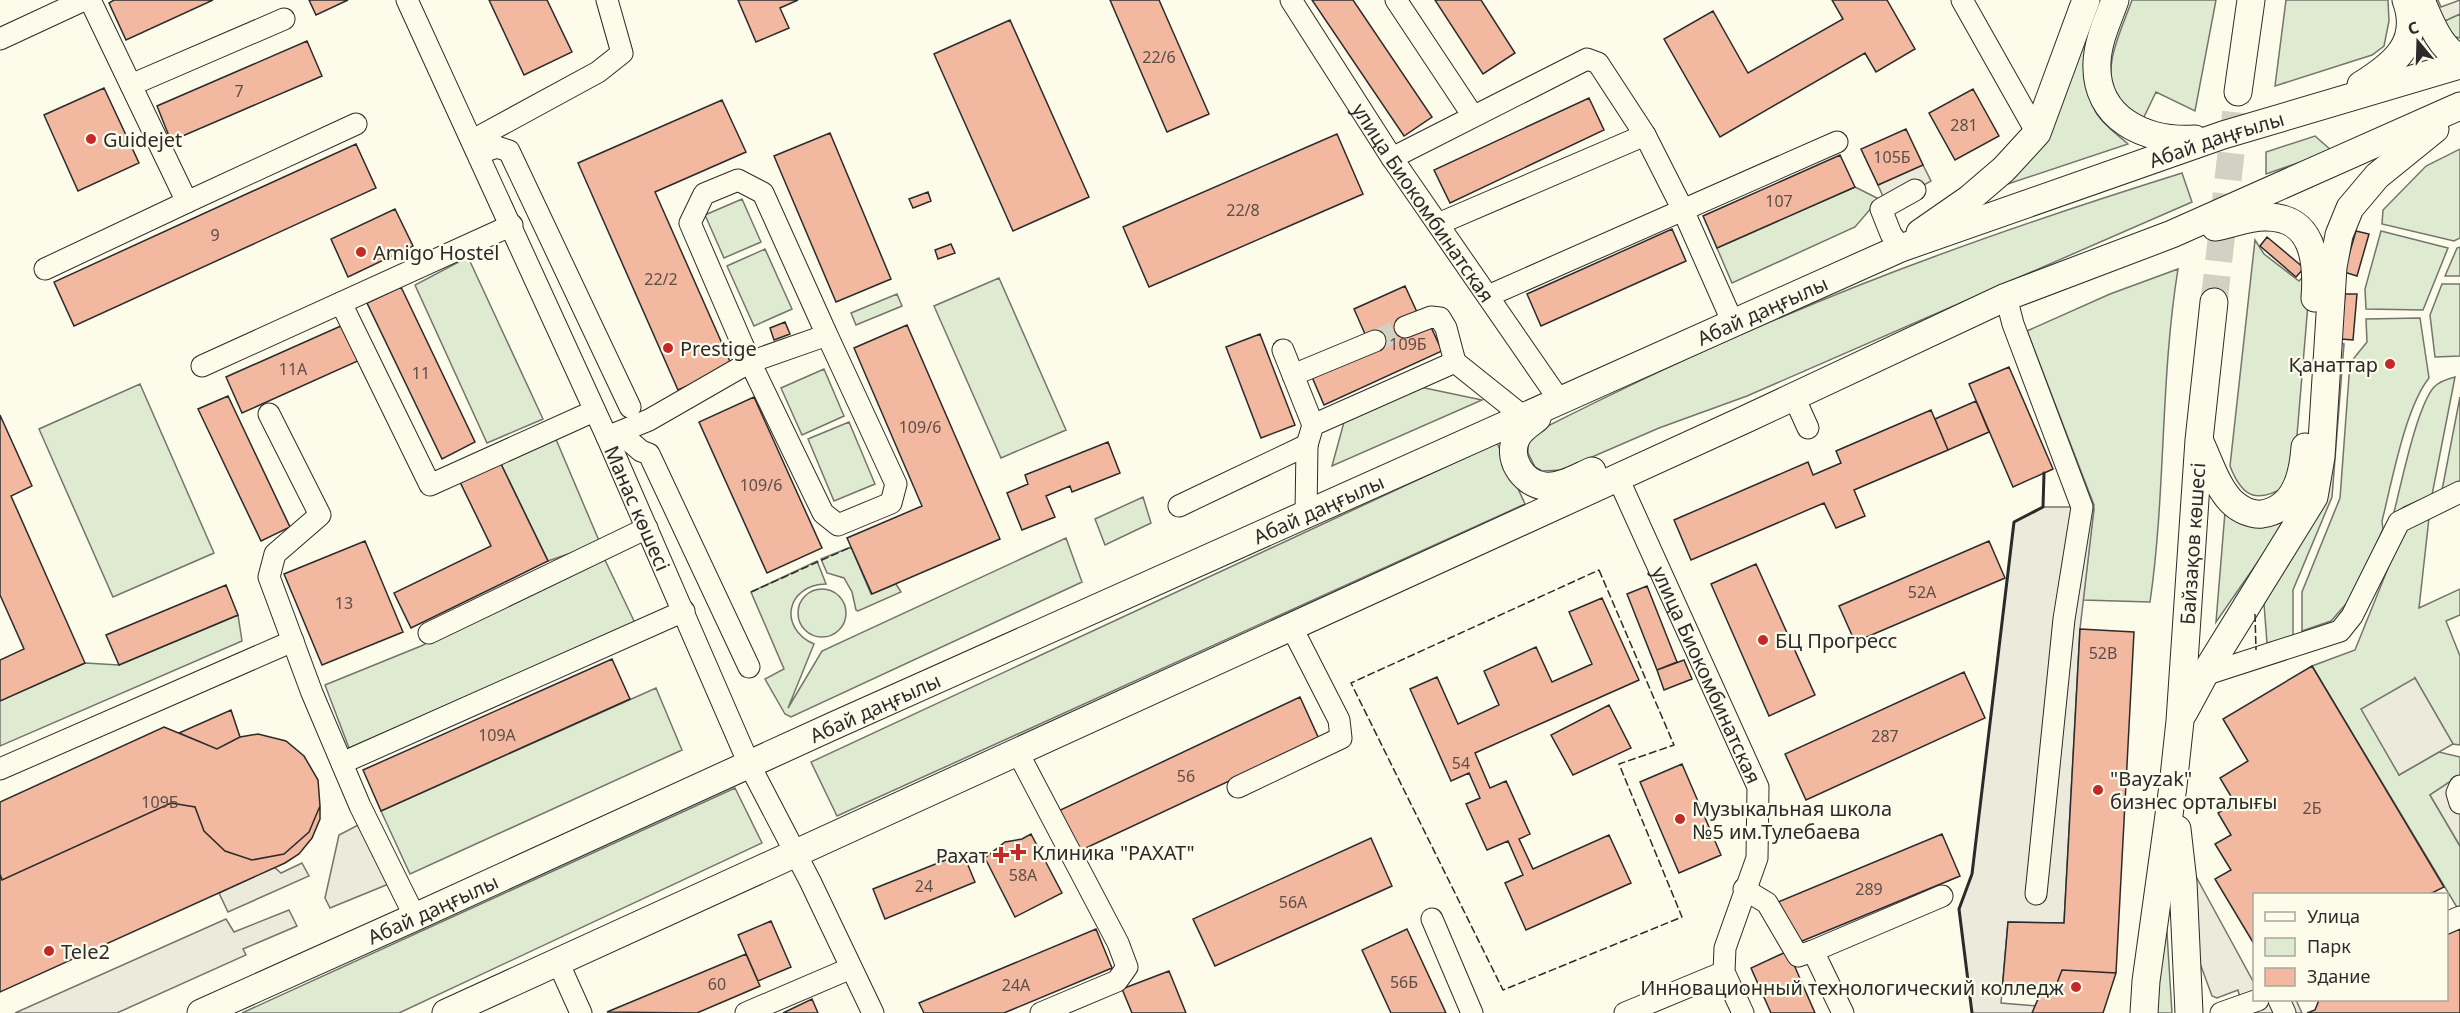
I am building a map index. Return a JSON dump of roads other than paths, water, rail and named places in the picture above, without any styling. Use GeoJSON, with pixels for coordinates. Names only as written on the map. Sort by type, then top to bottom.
{"type":"FeatureCollection","features":[{"type":"Feature","properties":{"kind":"main road"},"geometry":{"type":"LineString","coordinates":[[1901,248],[1928,226],[1969,199],[2004,169],[2037,132],[2086,0]]}},
{"type":"Feature","properties":{"kind":"main road"},"geometry":{"type":"LineString","coordinates":[[2115,0],[2100,41],[2097,60],[2099,84],[2105,100],[2112,109],[2130,126],[2146,134],[2170,139],[2223,135]]}},
{"type":"Feature","properties":{"kind":"main road"},"geometry":{"type":"LineString","coordinates":[[2238,92],[2251,0]]}},
{"type":"Feature","properties":{"kind":"main road"},"geometry":{"type":"LineString","coordinates":[[2314,107],[2360,85],[2397,60],[2405,45],[2409,28],[2410,17],[2406,0]]}},
{"type":"Feature","properties":{"kind":"main road"},"geometry":{"type":"LineString","coordinates":[[2421,0],[2428,18],[2442,40],[2452,54],[2460,58]]}},
{"type":"Feature","properties":{"kind":"main road","name":"Абай даңғылы"},"geometry":{"type":"LineString","coordinates":[[201,1013],[749,764],[1901,248],[2223,135],[2460,65]]}},
{"type":"Feature","properties":{"kind":"main road"},"geometry":{"type":"LineString","coordinates":[[446,1013],[1618,478],[2006,297],[2172,234],[2460,107]]}},
{"type":"Feature","properties":{"kind":"main road"},"geometry":{"type":"LineString","coordinates":[[2180,721],[2204,675],[2314,497],[2321,457],[2333,267],[2339,235],[2350,208],[2377,176],[2460,107]]}},
{"type":"Feature","properties":{"kind":"main road"},"geometry":{"type":"LineString","coordinates":[[2172,234],[2262,217],[2283,218],[2297,226],[2309,241],[2317,272],[2304,468],[2290,499],[2275,512],[2253,515],[2233,503],[2222,487],[2199,440]]}},
{"type":"Feature","properties":{"kind":"main road","name":"Байзақов көшесі"},"geometry":{"type":"LineString","coordinates":[[2144,1013],[2146,981],[2180,721],[2199,440],[2214,302]]}},
{"type":"Feature","properties":{"kind":"main road"},"geometry":{"type":"LineString","coordinates":[[1560,401],[1518,435],[1513,447],[1521,473],[1528,479],[1546,486],[1563,484],[1665,440],[1746,419]]}},
{"type":"Feature","properties":{"kind":"main road","name":"Байзақов көшесі"},"geometry":{"type":"LineString","coordinates":[[2173,786],[2188,910],[2186,955],[2189,1013]]}},
{"type":"Feature","properties":{"kind":"main road"},"geometry":{"type":"LineString","coordinates":[[2186,955],[2203,1013]]}},
{"type":"Feature","properties":{"kind":"street"},"geometry":{"type":"LineString","coordinates":[[0,39],[84,0]]}},
{"type":"Feature","properties":{"kind":"street"},"geometry":{"type":"LineString","coordinates":[[90,0],[188,202]]}},
{"type":"Feature","properties":{"kind":"street","name":"Манас көшесі"},"geometry":{"type":"LineString","coordinates":[[407,0],[512,225],[594,411],[613,435],[647,528],[749,764],[795,852],[873,1013]]}},
{"type":"Feature","properties":{"kind":"street"},"geometry":{"type":"LineString","coordinates":[[476,147],[598,72],[621,53],[607,0]]}},
{"type":"Feature","properties":{"kind":"street","name":"улица Биокомбинатская"},"geometry":{"type":"LineString","coordinates":[[1291,0],[1392,158],[1560,401]]}},
{"type":"Feature","properties":{"kind":"street"},"geometry":{"type":"LineString","coordinates":[[1396,0],[1473,116]]}},
{"type":"Feature","properties":{"kind":"street"},"geometry":{"type":"LineString","coordinates":[[1962,0],[2037,132]]}},
{"type":"Feature","properties":{"kind":"street"},"geometry":{"type":"LineString","coordinates":[[131,85],[284,19]]}},
{"type":"Feature","properties":{"kind":"street"},"geometry":{"type":"LineString","coordinates":[[1392,158],[1587,59],[1598,63],[1644,135],[1683,210],[1733,323]]}},
{"type":"Feature","properties":{"kind":"street"},"geometry":{"type":"LineString","coordinates":[[45,269],[356,124]]}},
{"type":"Feature","properties":{"kind":"street"},"geometry":{"type":"LineString","coordinates":[[1438,224],[1644,135]]}},
{"type":"Feature","properties":{"kind":"street"},"geometry":{"type":"LineString","coordinates":[[1488,296],[1837,142]]}},
{"type":"Feature","properties":{"kind":"street"},"geometry":{"type":"LineString","coordinates":[[476,147],[498,147],[509,151],[630,408]]}},
{"type":"Feature","properties":{"kind":"street"},"geometry":{"type":"LineString","coordinates":[[738,180],[764,193],[896,484],[891,503],[838,525],[823,513],[750,362],[690,223],[704,194],[738,180]]}},
{"type":"Feature","properties":{"kind":"street"},"geometry":{"type":"LineString","coordinates":[[1901,248],[1891,234],[1881,209],[1915,190]]}},
{"type":"Feature","properties":{"kind":"street"},"geometry":{"type":"LineString","coordinates":[[202,366],[512,225]]}},
{"type":"Feature","properties":{"kind":"street"},"geometry":{"type":"LineString","coordinates":[[2006,297],[2013,324],[2082,507],[2064,619],[2036,894]]}},
{"type":"Feature","properties":{"kind":"street"},"geometry":{"type":"LineString","coordinates":[[341,303],[430,485],[594,411]]}},
{"type":"Feature","properties":{"kind":"street"},"geometry":{"type":"LineString","coordinates":[[1405,327],[1431,317],[1440,318],[1446,327],[1455,362],[1525,418]]}},
{"type":"Feature","properties":{"kind":"street"},"geometry":{"type":"LineString","coordinates":[[613,435],[649,420],[750,362],[827,335]]}},
{"type":"Feature","properties":{"kind":"street"},"geometry":{"type":"LineString","coordinates":[[1293,375],[1375,340]]}},
{"type":"Feature","properties":{"kind":"street"},"geometry":{"type":"LineString","coordinates":[[1283,350],[1293,375],[1310,435],[1306,514]]}},
{"type":"Feature","properties":{"kind":"street"},"geometry":{"type":"LineString","coordinates":[[1179,506],[1310,435],[1455,362]]}},
{"type":"Feature","properties":{"kind":"street"},"geometry":{"type":"LineString","coordinates":[[1794,397],[1808,428]]}},
{"type":"Feature","properties":{"kind":"street"},"geometry":{"type":"LineString","coordinates":[[649,420],[666,400]]}},
{"type":"Feature","properties":{"kind":"street"},"geometry":{"type":"LineString","coordinates":[[269,414],[320,515],[275,554],[269,577],[360,806],[415,917]]}},
{"type":"Feature","properties":{"kind":"street"},"geometry":{"type":"LineString","coordinates":[[613,435],[649,454],[749,667]]}},
{"type":"Feature","properties":{"kind":"street","name":"улица Биокомбинатская"},"geometry":{"type":"LineString","coordinates":[[1618,478],[1758,787],[1757,858],[1725,948],[1724,972]]}},
{"type":"Feature","properties":{"kind":"street"},"geometry":{"type":"LineString","coordinates":[[2204,675],[2340,631],[2352,615],[2399,522],[2460,492]]}},
{"type":"Feature","properties":{"kind":"street"},"geometry":{"type":"LineString","coordinates":[[429,633],[647,528]]}},
{"type":"Feature","properties":{"kind":"street"},"geometry":{"type":"LineString","coordinates":[[342,764],[684,611]]}},
{"type":"Feature","properties":{"kind":"street"},"geometry":{"type":"LineString","coordinates":[[1238,787],[1341,738],[1338,720],[1291,627]]}},
{"type":"Feature","properties":{"kind":"street"},"geometry":{"type":"LineString","coordinates":[[0,769],[293,641]]}},
{"type":"Feature","properties":{"kind":"street"},"geometry":{"type":"LineString","coordinates":[[1017,751],[1118,943],[1127,967],[1118,981],[1041,1013]]}},
{"type":"Feature","properties":{"kind":"street"},"geometry":{"type":"LineString","coordinates":[[2460,786],[2457,793],[2460,803]]}},
{"type":"Feature","properties":{"kind":"street"},"geometry":{"type":"LineString","coordinates":[[1744,890],[1767,903],[1798,956],[1942,896]]}},
{"type":"Feature","properties":{"kind":"street"},"geometry":{"type":"LineString","coordinates":[[1431,919],[1472,1013]]}},
{"type":"Feature","properties":{"kind":"street"},"geometry":{"type":"LineString","coordinates":[[1813,951],[1843,1013]]}},
{"type":"Feature","properties":{"kind":"street"},"geometry":{"type":"LineString","coordinates":[[558,962],[581,1013]]}},
{"type":"Feature","properties":{"kind":"street"},"geometry":{"type":"LineString","coordinates":[[757,1011],[851,968]]}},
{"type":"Feature","properties":{"kind":"street"},"geometry":{"type":"LineString","coordinates":[[1625,1013],[1724,972],[1743,1013]]}},
{"type":"Feature","properties":{"kind":"street"},"geometry":{"type":"LineString","coordinates":[[2221,1013],[2257,1004]]}},
{"type":"Feature","properties":{"kind":"tunnel"},"geometry":{"type":"LineString","coordinates":[[2214,302],[2238,92]]}},
{"type":"Feature","properties":{"kind":"tunnel"},"geometry":{"type":"LineString","coordinates":[[1375,341],[1405,327]]}},
{"type":"Feature","properties":{"kind":"place","name":"Guidejet"},"geometry":{"type":"Point","coordinates":[91,139]}},
{"type":"Feature","properties":{"kind":"place","name":"Amigo Hostel"},"geometry":{"type":"Point","coordinates":[361,252]}},
{"type":"Feature","properties":{"kind":"place","name":"Prestige"},"geometry":{"type":"Point","coordinates":[668,348]}},
{"type":"Feature","properties":{"kind":"place","name":"Қанаттар"},"geometry":{"type":"Point","coordinates":[2390,364]}},
{"type":"Feature","properties":{"kind":"place","name":"БЦ Прогресс"},"geometry":{"type":"Point","coordinates":[1763,640]}},
{"type":"Feature","properties":{"kind":"place","name":"\"Bayzak\" бизнес орталығы"},"geometry":{"type":"Point","coordinates":[2098,790]}},
{"type":"Feature","properties":{"kind":"place","name":"Музыкальная школа №5 им.Тулебаева"},"geometry":{"type":"Point","coordinates":[1680,819]}},
{"type":"Feature","properties":{"kind":"place","name":"Клиника \"РАХАТ\""},"geometry":{"type":"Point","coordinates":[1018,852]}},
{"type":"Feature","properties":{"kind":"place","name":"Рахат"},"geometry":{"type":"Point","coordinates":[1001,855]}},
{"type":"Feature","properties":{"kind":"place","name":"Tele2"},"geometry":{"type":"Point","coordinates":[49,951]}},
{"type":"Feature","properties":{"kind":"place","name":"Инновационный технологический колледж"},"geometry":{"type":"Point","coordinates":[2076,987]}}]}
